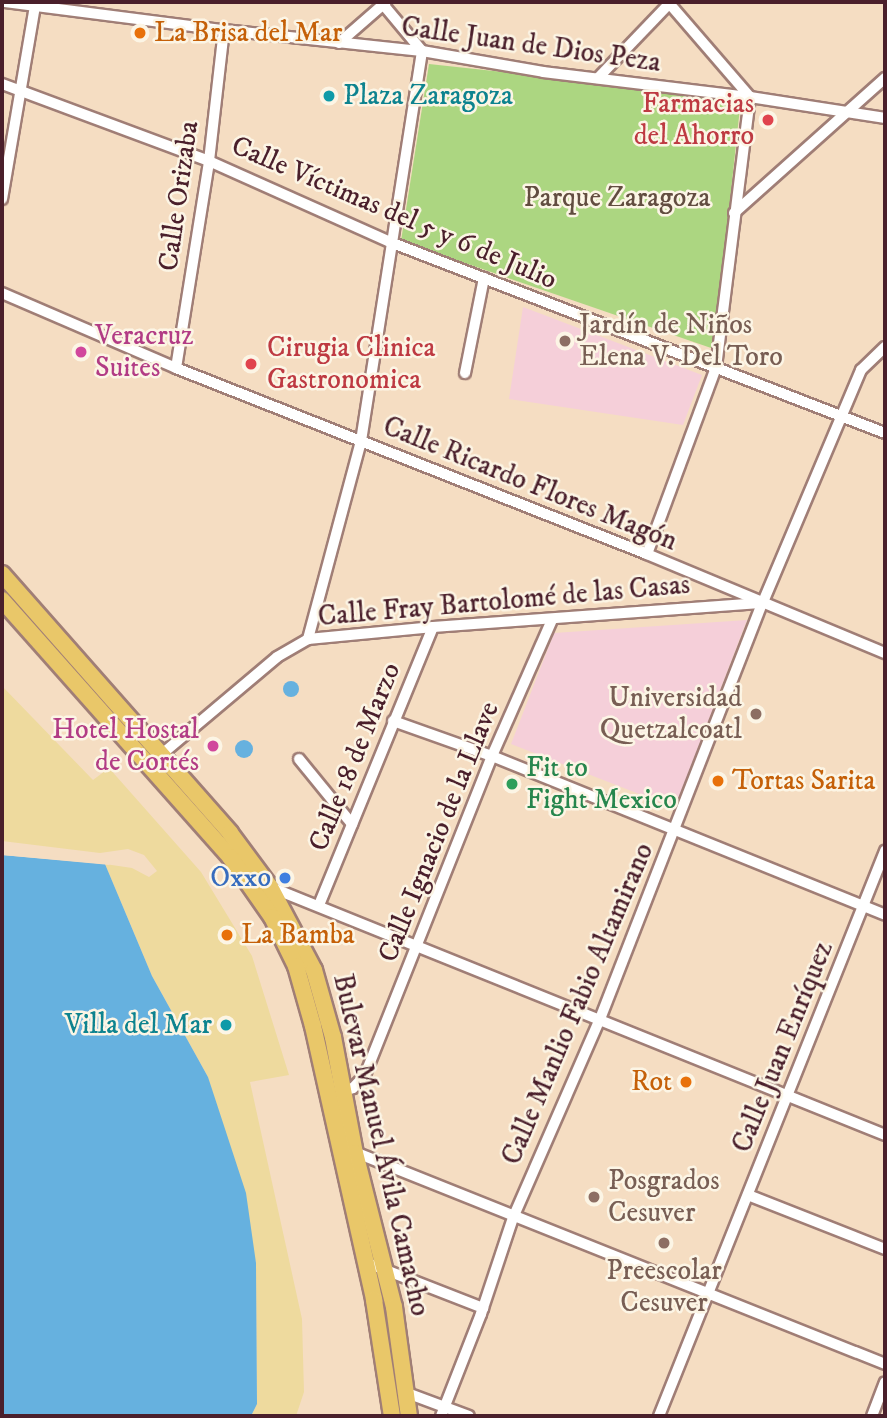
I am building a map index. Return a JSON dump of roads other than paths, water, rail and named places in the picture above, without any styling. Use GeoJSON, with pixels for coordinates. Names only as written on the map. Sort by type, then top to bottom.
{"type":"FeatureCollection","features":[{"type":"Feature","properties":{"kind":"main road","name":"Bulevar Manuel Ávila Camacho"},"geometry":{"type":"LineString","coordinates":[[2,574],[230,834],[270,887],[314,970],[333,1037],[355,1153],[394,1307],[408,1393],[409,1416]]}},
{"type":"Feature","properties":{"kind":"main road","name":"Bulevar Manuel Ávila Camacho"},"geometry":{"type":"LineString","coordinates":[[2,600],[230,858],[272,917],[296,966],[374,1300],[392,1416]]}},
{"type":"Feature","properties":{"kind":"street","name":"Calle Juan de Dios Peza"},"geometry":{"type":"LineString","coordinates":[[4,2],[224,30],[422,51],[598,79],[750,97],[885,118]]}},
{"type":"Feature","properties":{"kind":"street"},"geometry":{"type":"LineString","coordinates":[[68,10],[78,2]]}},
{"type":"Feature","properties":{"kind":"street"},"geometry":{"type":"LineString","coordinates":[[598,79],[669,2],[750,97],[716,367],[646,554]]}},
{"type":"Feature","properties":{"kind":"street"},"geometry":{"type":"LineString","coordinates":[[308,639],[361,441],[422,51],[384,3],[339,43]]}},
{"type":"Feature","properties":{"kind":"street"},"geometry":{"type":"LineString","coordinates":[[2,199],[35,5]]}},
{"type":"Feature","properties":{"kind":"street","name":"Calle Orizaba"},"geometry":{"type":"LineString","coordinates":[[176,368],[209,161],[224,30]]}},
{"type":"Feature","properties":{"kind":"street"},"geometry":{"type":"LineString","coordinates":[[734,213],[885,78]]}},
{"type":"Feature","properties":{"kind":"street","name":"Calle Víctimas del 5 y 6 de Julio"},"geometry":{"type":"LineString","coordinates":[[2,84],[209,161],[390,243],[885,433]]}},
{"type":"Feature","properties":{"kind":"street"},"geometry":{"type":"LineString","coordinates":[[465,373],[484,278]]}},
{"type":"Feature","properties":{"kind":"street","name":"Calle Ricardo Flores Magón"},"geometry":{"type":"LineString","coordinates":[[2,293],[176,368],[646,554],[885,653]]}},
{"type":"Feature","properties":{"kind":"street","name":"Calle Manlio Fabio Altamirano"},"geometry":{"type":"LineString","coordinates":[[443,1411],[483,1308],[513,1218],[600,1019],[763,602],[861,370],[885,347]]}},
{"type":"Feature","properties":{"kind":"street","name":"Calle Fray Bartolomé de las Casas"},"geometry":{"type":"LineString","coordinates":[[162,754],[277,657],[308,639],[433,626],[552,620],[763,602]]}},
{"type":"Feature","properties":{"kind":"street","name":"Calle Ignacio de la Llave"},"geometry":{"type":"LineString","coordinates":[[344,1091],[353,1088],[365,1075],[492,756],[552,620]]}},
{"type":"Feature","properties":{"kind":"street","name":"Calle 18 de Marzo"},"geometry":{"type":"LineString","coordinates":[[319,905],[433,626]]}},
{"type":"Feature","properties":{"kind":"street"},"geometry":{"type":"LineString","coordinates":[[393,721],[492,756],[885,915]]}},
{"type":"Feature","properties":{"kind":"street"},"geometry":{"type":"LineString","coordinates":[[299,759],[352,824]]}},
{"type":"Feature","properties":{"kind":"street","name":"Calle Juan Enríquez"},"geometry":{"type":"LineString","coordinates":[[659,1416],[885,851]]}},
{"type":"Feature","properties":{"kind":"street"},"geometry":{"type":"LineString","coordinates":[[270,887],[885,1135]]}},
{"type":"Feature","properties":{"kind":"street"},"geometry":{"type":"LineString","coordinates":[[340,1146],[513,1218],[885,1364]]}},
{"type":"Feature","properties":{"kind":"street"},"geometry":{"type":"LineString","coordinates":[[748,1195],[885,1249]]}},
{"type":"Feature","properties":{"kind":"street"},"geometry":{"type":"LineString","coordinates":[[365,1262],[483,1308]]}},
{"type":"Feature","properties":{"kind":"street"},"geometry":{"type":"LineString","coordinates":[[872,1416],[885,1382]]}},
{"type":"Feature","properties":{"kind":"street"},"geometry":{"type":"LineString","coordinates":[[408,1393],[443,1411],[469,1416]]}},
{"type":"Feature","properties":{"kind":"water"},"geometry":{"type":"Polygon","coordinates":[[[291,681],[299,689],[291,697],[283,689],[291,681]]]}},
{"type":"Feature","properties":{"kind":"water"},"geometry":{"type":"Polygon","coordinates":[[[244,740],[250,743],[253,749],[250,755],[244,758],[238,755],[235,749],[238,743],[244,740]]]}},
{"type":"Feature","properties":{"kind":"water"},"geometry":{"type":"Polygon","coordinates":[[[2,855],[105,864],[152,976],[208,1077],[246,1193],[256,1263],[257,1404],[251,1416],[2,1416],[2,855]]]}},
{"type":"Feature","properties":{"kind":"place","name":"La Brisa del Mar"},"geometry":{"type":"Point","coordinates":[140,33]}},
{"type":"Feature","properties":{"kind":"place","name":"Plaza Zaragoza"},"geometry":{"type":"Point","coordinates":[329,96]}},
{"type":"Feature","properties":{"kind":"place","name":"Farmacias del Ahorro"},"geometry":{"type":"Point","coordinates":[768,120]}},
{"type":"Feature","properties":{"kind":"place","name":"Jardín de Niños Elena V. Del Toro"},"geometry":{"type":"Point","coordinates":[565,341]}},
{"type":"Feature","properties":{"kind":"place","name":"Veracruz Suites"},"geometry":{"type":"Point","coordinates":[81,352]}},
{"type":"Feature","properties":{"kind":"place","name":"Cirugia Clinica Gastronomica"},"geometry":{"type":"Point","coordinates":[251,364]}},
{"type":"Feature","properties":{"kind":"place","name":"Universidad Quetzalcoatl"},"geometry":{"type":"Point","coordinates":[756,714]}},
{"type":"Feature","properties":{"kind":"place","name":"Hotel Hostal de Cortés"},"geometry":{"type":"Point","coordinates":[213,746]}},
{"type":"Feature","properties":{"kind":"place","name":"Tortas Sarita"},"geometry":{"type":"Point","coordinates":[718,781]}},
{"type":"Feature","properties":{"kind":"place","name":"Fit to Fight Mexico"},"geometry":{"type":"Point","coordinates":[512,784]}},
{"type":"Feature","properties":{"kind":"place","name":"Oxxo"},"geometry":{"type":"Point","coordinates":[285,878]}},
{"type":"Feature","properties":{"kind":"place","name":"La Bamba"},"geometry":{"type":"Point","coordinates":[227,935]}},
{"type":"Feature","properties":{"kind":"place","name":"Villa del Mar"},"geometry":{"type":"Point","coordinates":[226,1025]}},
{"type":"Feature","properties":{"kind":"place","name":"Rot"},"geometry":{"type":"Point","coordinates":[686,1082]}},
{"type":"Feature","properties":{"kind":"place","name":"Posgrados Cesuver"},"geometry":{"type":"Point","coordinates":[594,1197]}},
{"type":"Feature","properties":{"kind":"place","name":"Preescolar Cesuver"},"geometry":{"type":"Point","coordinates":[664,1243]}},
{"type":"Feature","properties":{"kind":"park label","name":"Parque Zaragoza"},"geometry":{"type":"Point","coordinates":[617,198]}}]}
